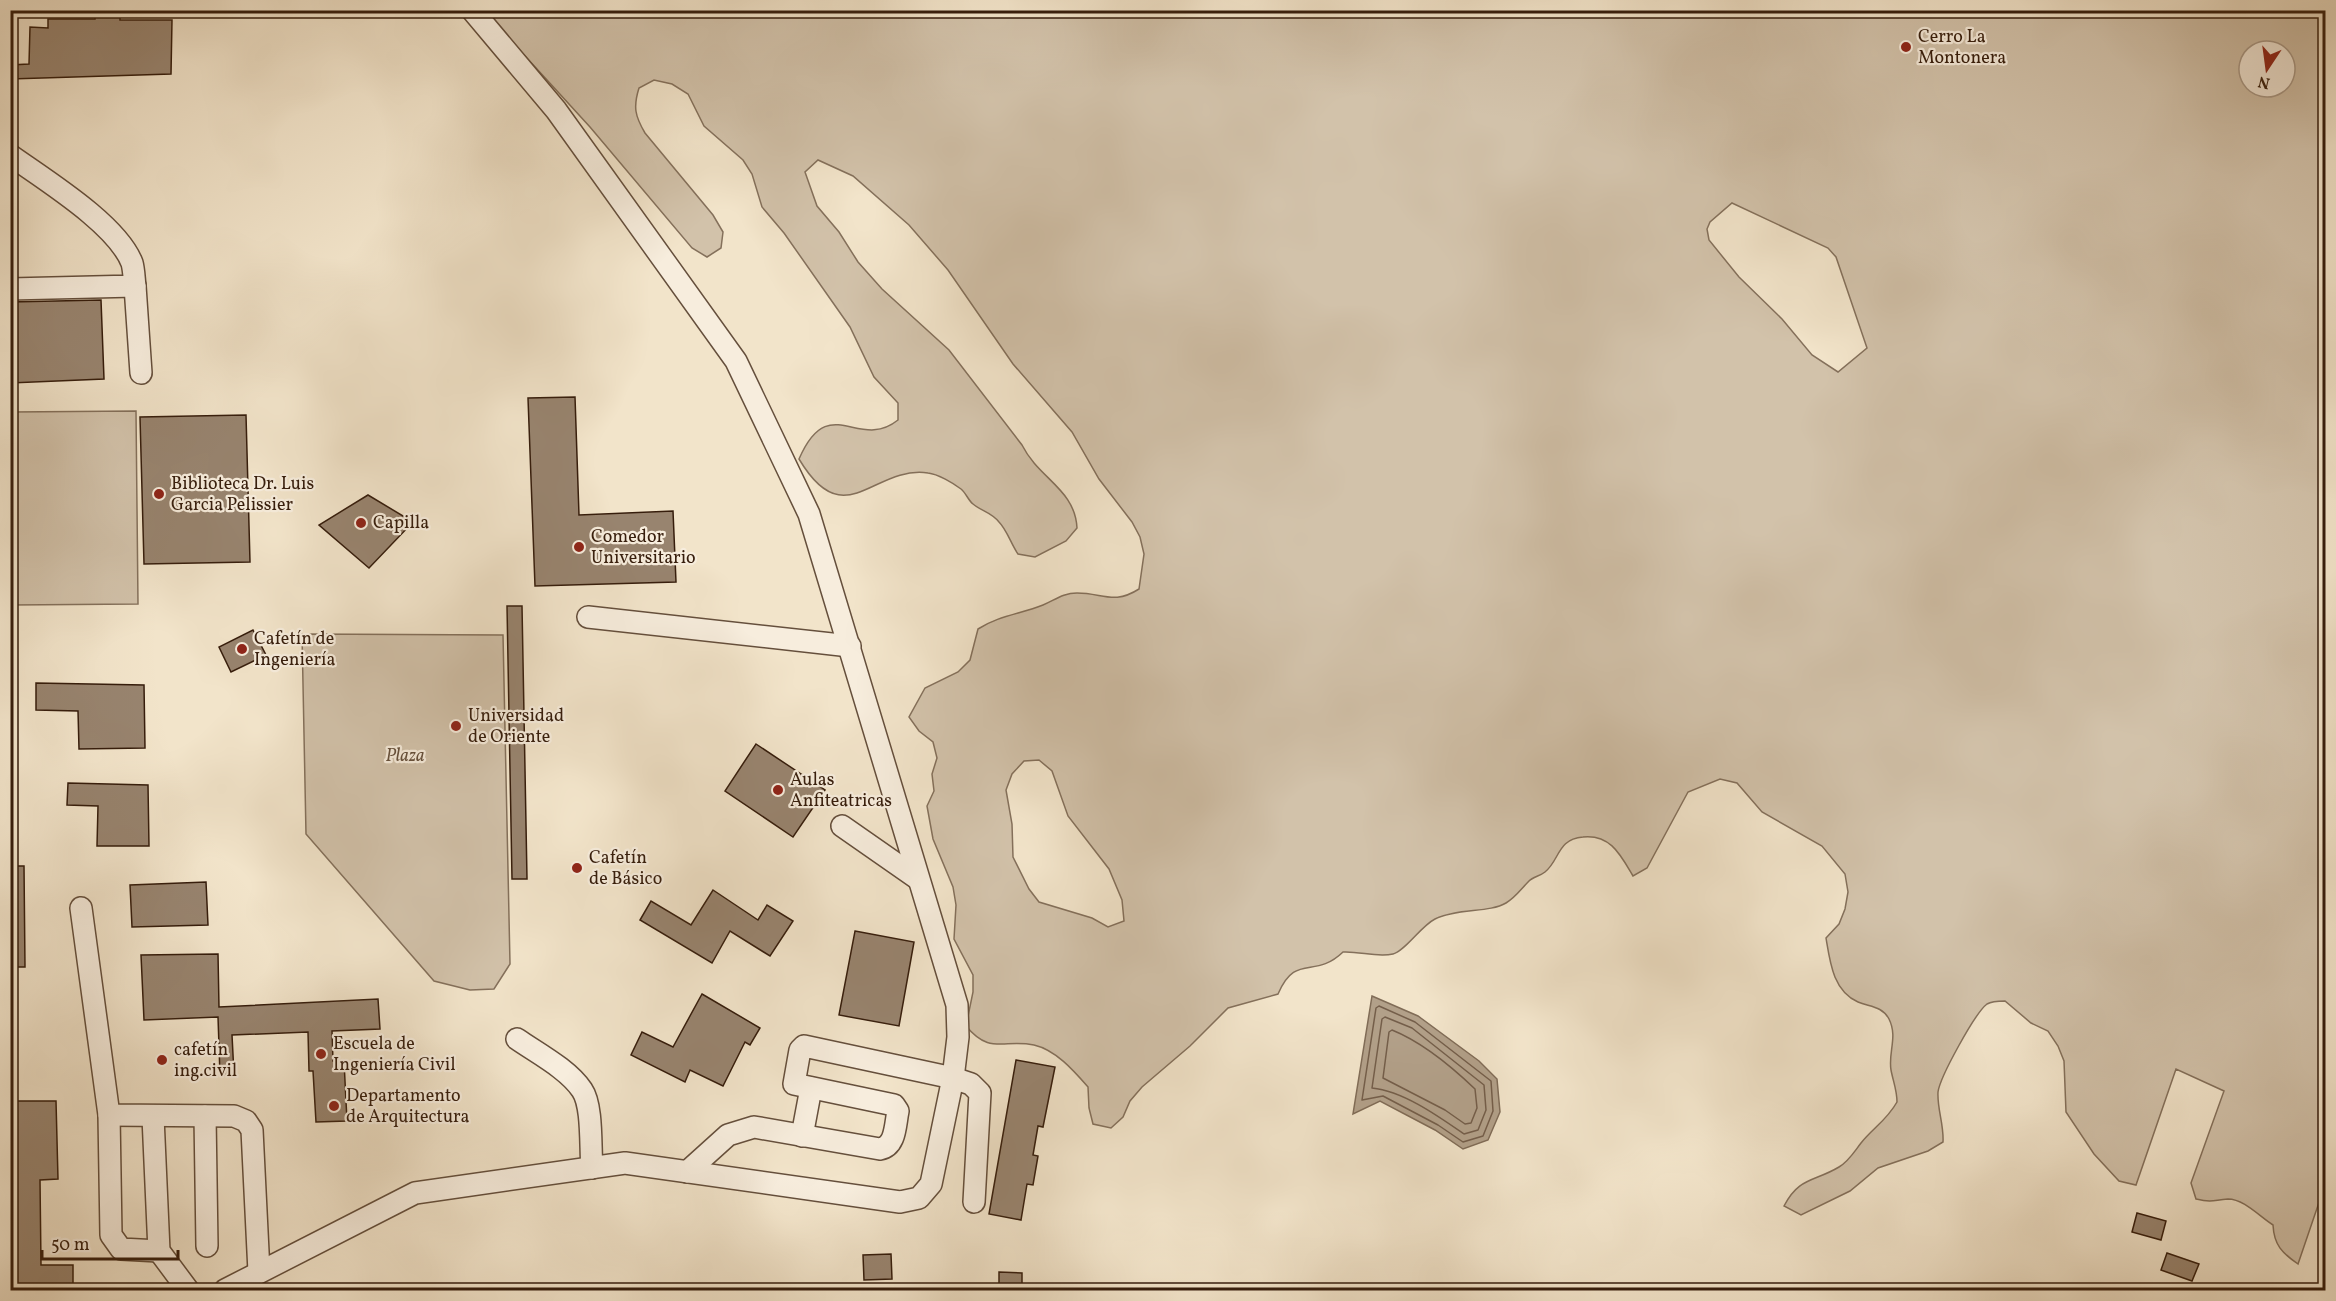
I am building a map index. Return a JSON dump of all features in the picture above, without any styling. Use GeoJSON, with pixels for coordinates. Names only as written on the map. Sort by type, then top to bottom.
{"type":"FeatureCollection","features":[{"type":"Feature","properties":{"kind":"street"},"geometry":{"type":"LineString","coordinates":[[225,1290],[415,1193],[625,1163],[900,1202],[919,1197],[931,1184],[953,1078],[958,1037],[957,1005],[810,514],[736,360],[556,110],[472,10]]}},
{"type":"Feature","properties":{"kind":"street"},"geometry":{"type":"LineString","coordinates":[[10,155],[100,222],[123,247],[132,264],[141,374]]}},
{"type":"Feature","properties":{"kind":"street"},"geometry":{"type":"LineString","coordinates":[[10,289],[135,286]]}},
{"type":"Feature","properties":{"kind":"street"},"geometry":{"type":"LineString","coordinates":[[588,617],[850,646]]}},
{"type":"Feature","properties":{"kind":"street"},"geometry":{"type":"LineString","coordinates":[[842,826],[918,879]]}},
{"type":"Feature","properties":{"kind":"street"},"geometry":{"type":"LineString","coordinates":[[81,908],[108,1115],[111,1235],[122,1250],[159,1251]]}},
{"type":"Feature","properties":{"kind":"street"},"geometry":{"type":"LineString","coordinates":[[517,1039],[570,1077],[583,1091],[588,1106],[592,1168]]}},
{"type":"Feature","properties":{"kind":"street"},"geometry":{"type":"LineString","coordinates":[[687,1172],[728,1136],[754,1127],[887,1148],[892,1142],[898,1111],[894,1105],[796,1085],[793,1080],[800,1050],[804,1046],[953,1078],[971,1084],[980,1093],[974,1202]]}},
{"type":"Feature","properties":{"kind":"street"},"geometry":{"type":"LineString","coordinates":[[802,1136],[811,1088]]}},
{"type":"Feature","properties":{"kind":"street"},"geometry":{"type":"LineString","coordinates":[[108,1115],[234,1116],[246,1121],[252,1130],[259,1272]]}},
{"type":"Feature","properties":{"kind":"street"},"geometry":{"type":"LineString","coordinates":[[205,1116],[207,1246]]}},
{"type":"Feature","properties":{"kind":"street"},"geometry":{"type":"LineString","coordinates":[[153,1117],[159,1251],[188,1290]]}},
{"type":"Feature","properties":{"kind":"green space"},"geometry":{"type":"Polygon","coordinates":[[[484,11],[2325,11],[2326,1182],[2298,1264],[2280,1248],[2275,1238],[2273,1225],[2246,1205],[2228,1199],[2210,1201],[2196,1199],[2191,1183],[2224,1091],[2176,1069],[2136,1185],[2119,1181],[2094,1154],[2066,1112],[2064,1061],[2058,1046],[2048,1031],[2031,1023],[2005,1001],[1989,1003],[1982,1010],[1951,1060],[1940,1084],[1938,1104],[1943,1142],[1928,1151],[1878,1168],[1850,1191],[1801,1215],[1784,1206],[1801,1185],[1846,1162],[1897,1102],[1890,1063],[1893,1032],[1889,1019],[1883,1012],[1858,1002],[1843,991],[1831,966],[1826,938],[1839,924],[1845,909],[1848,892],[1845,874],[1822,846],[1762,812],[1737,783],[1720,779],[1688,792],[1647,868],[1633,876],[1614,848],[1601,839],[1583,837],[1568,842],[1545,872],[1531,880],[1506,903],[1491,908],[1453,913],[1435,919],[1393,954],[1343,952],[1333,960],[1292,974],[1278,994],[1228,1008],[1190,1046],[1142,1087],[1130,1101],[1123,1117],[1111,1128],[1093,1124],[1089,1108],[1088,1087],[1057,1056],[1034,1045],[990,1043],[982,1040],[966,1026],[973,992],[973,975],[954,939],[956,905],[953,887],[933,839],[927,806],[934,791],[932,774],[937,758],[933,742],[919,731],[909,717],[925,688],[958,672],[970,660],[978,629],[1001,618],[1043,605],[1067,594],[1086,593],[1115,597],[1130,594],[1139,589],[1144,554],[1140,537],[1132,522],[1099,479],[1072,432],[1013,364],[948,270],[909,225],[853,176],[818,160],[805,172],[817,206],[839,232],[858,262],[882,289],[949,350],[1029,457],[1070,503],[1077,528],[1066,541],[1035,557],[1018,554],[996,519],[973,504],[961,489],[936,475],[909,473],[846,495],[831,493],[815,481],[799,459],[810,439],[822,428],[833,425],[870,430],[883,428],[898,420],[898,403],[874,377],[850,327],[784,233],[762,207],[752,174],[743,160],[704,126],[688,94],[672,84],[654,80],[639,88],[636,111],[639,121],[645,133],[713,215],[723,232],[721,248],[707,257],[692,248],[590,127],[484,11]],[[1732,203],[1710,222],[1707,229],[1709,240],[1739,277],[1782,319],[1812,355],[1838,372],[1867,348],[1836,257],[1828,248],[1732,203]],[[1039,760],[1024,761],[1012,774],[1006,790],[1012,824],[1013,857],[1029,889],[1039,902],[1092,918],[1108,927],[1124,921],[1122,900],[1109,869],[1068,816],[1052,771],[1039,760]]]}},
{"type":"Feature","properties":{"kind":"green space"},"geometry":{"type":"Polygon","coordinates":[[[136,411],[138,604],[11,605],[11,412],[136,411]]]}},
{"type":"Feature","properties":{"kind":"green space","name":"Plaza"},"geometry":{"type":"Polygon","coordinates":[[[302,634],[503,635],[510,964],[494,989],[470,990],[434,981],[306,834],[302,634]]]}},
{"type":"Feature","properties":{"kind":"water"},"geometry":{"type":"Polygon","coordinates":[[[1372,996],[1418,1016],[1479,1061],[1497,1079],[1500,1112],[1488,1140],[1463,1149],[1435,1130],[1380,1101],[1353,1114],[1372,996]]]}},
{"type":"Feature","properties":{"kind":"building"},"geometry":{"type":"Polygon","coordinates":[[[95,10],[120,10],[120,20],[172,20],[171,74],[10,79],[10,65],[29,64],[30,27],[48,28],[48,19],[95,19],[95,10]]]}},
{"type":"Feature","properties":{"kind":"building"},"geometry":{"type":"Polygon","coordinates":[[[101,300],[104,379],[10,383],[10,302],[101,300]]]}},
{"type":"Feature","properties":{"kind":"building"},"geometry":{"type":"Polygon","coordinates":[[[575,397],[579,515],[673,511],[676,582],[535,586],[528,398],[575,397]]]}},
{"type":"Feature","properties":{"kind":"building"},"geometry":{"type":"Polygon","coordinates":[[[246,415],[250,562],[144,564],[140,417],[246,415]]]}},
{"type":"Feature","properties":{"kind":"building"},"geometry":{"type":"Polygon","coordinates":[[[368,495],[413,522],[369,568],[319,525],[368,495]]]}},
{"type":"Feature","properties":{"kind":"building"},"geometry":{"type":"Polygon","coordinates":[[[507,606],[522,606],[527,879],[512,879],[507,606]]]}},
{"type":"Feature","properties":{"kind":"building"},"geometry":{"type":"Polygon","coordinates":[[[253,630],[266,655],[231,672],[219,647],[253,630]]]}},
{"type":"Feature","properties":{"kind":"building"},"geometry":{"type":"Polygon","coordinates":[[[36,683],[144,685],[145,748],[79,749],[78,711],[36,710],[36,683]]]}},
{"type":"Feature","properties":{"kind":"building"},"geometry":{"type":"Polygon","coordinates":[[[756,744],[825,790],[793,837],[725,791],[756,744]]]}},
{"type":"Feature","properties":{"kind":"building"},"geometry":{"type":"Polygon","coordinates":[[[68,783],[148,785],[149,846],[97,846],[98,806],[67,805],[68,783]]]}},
{"type":"Feature","properties":{"kind":"building"},"geometry":{"type":"Polygon","coordinates":[[[10,866],[24,866],[25,967],[10,967],[10,866]]]}},
{"type":"Feature","properties":{"kind":"building"},"geometry":{"type":"Polygon","coordinates":[[[206,882],[208,925],[132,927],[130,885],[206,882]]]}},
{"type":"Feature","properties":{"kind":"building"},"geometry":{"type":"Polygon","coordinates":[[[713,890],[758,920],[767,905],[793,921],[770,956],[730,931],[712,963],[640,920],[651,901],[691,925],[713,890]]]}},
{"type":"Feature","properties":{"kind":"building"},"geometry":{"type":"Polygon","coordinates":[[[855,931],[914,942],[899,1026],[839,1015],[855,931]]]}},
{"type":"Feature","properties":{"kind":"building"},"geometry":{"type":"Polygon","coordinates":[[[218,954],[219,1007],[378,999],[380,1029],[332,1031],[333,1061],[344,1061],[347,1121],[316,1122],[313,1071],[309,1071],[308,1032],[232,1035],[234,1074],[220,1075],[218,1017],[144,1020],[141,955],[218,954]]]}},
{"type":"Feature","properties":{"kind":"building"},"geometry":{"type":"Polygon","coordinates":[[[702,994],[760,1028],[750,1045],[745,1042],[723,1086],[690,1070],[685,1082],[631,1055],[642,1032],[673,1047],[702,994]]]}},
{"type":"Feature","properties":{"kind":"building"},"geometry":{"type":"Polygon","coordinates":[[[1016,1060],[1055,1067],[1043,1127],[1038,1126],[1033,1155],[1038,1156],[1033,1185],[1027,1184],[1021,1220],[989,1214],[1016,1060]]]}},
{"type":"Feature","properties":{"kind":"building"},"geometry":{"type":"Polygon","coordinates":[[[10,1101],[56,1101],[58,1179],[40,1180],[41,1265],[73,1265],[73,1285],[41,1285],[41,1290],[10,1290],[10,1101]]]}},
{"type":"Feature","properties":{"kind":"building"},"geometry":{"type":"Polygon","coordinates":[[[2137,1213],[2166,1221],[2161,1240],[2132,1232],[2137,1213]]]}},
{"type":"Feature","properties":{"kind":"building"},"geometry":{"type":"Polygon","coordinates":[[[2167,1253],[2199,1264],[2192,1281],[2161,1270],[2167,1253]]]}},
{"type":"Feature","properties":{"kind":"building"},"geometry":{"type":"Polygon","coordinates":[[[891,1254],[892,1279],[864,1280],[863,1255],[891,1254]]]}},
{"type":"Feature","properties":{"kind":"building"},"geometry":{"type":"Polygon","coordinates":[[[999,1272],[1022,1273],[1022,1290],[999,1290],[999,1272]]]}},
{"type":"Feature","properties":{"kind":"place","name":"Cerro La Montonera"},"geometry":{"type":"Point","coordinates":[1906,47]}},
{"type":"Feature","properties":{"kind":"place","name":"Biblioteca Dr. Luis Garcia Pelissier"},"geometry":{"type":"Point","coordinates":[159,494]}},
{"type":"Feature","properties":{"kind":"place","name":"Capilla"},"geometry":{"type":"Point","coordinates":[361,523]}},
{"type":"Feature","properties":{"kind":"place","name":"Comedor Universitario"},"geometry":{"type":"Point","coordinates":[579,547]}},
{"type":"Feature","properties":{"kind":"place","name":"Cafetín de Ingeniería"},"geometry":{"type":"Point","coordinates":[242,649]}},
{"type":"Feature","properties":{"kind":"place","name":"Universidad de Oriente"},"geometry":{"type":"Point","coordinates":[456,726]}},
{"type":"Feature","properties":{"kind":"place","name":"Aulas Anfiteatricas"},"geometry":{"type":"Point","coordinates":[778,790]}},
{"type":"Feature","properties":{"kind":"place","name":"Cafetín de Básico"},"geometry":{"type":"Point","coordinates":[577,868]}},
{"type":"Feature","properties":{"kind":"place","name":"Escuela de Ingeniería Civil"},"geometry":{"type":"Point","coordinates":[321,1054]}},
{"type":"Feature","properties":{"kind":"place","name":"cafetín ing.civil"},"geometry":{"type":"Point","coordinates":[162,1060]}},
{"type":"Feature","properties":{"kind":"place","name":"Departamento de Arquitectura"},"geometry":{"type":"Point","coordinates":[334,1106]}}]}
